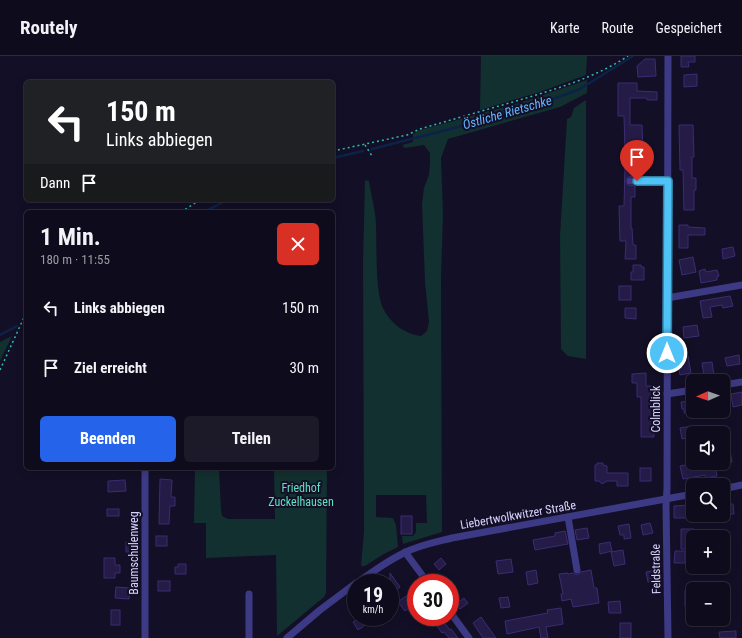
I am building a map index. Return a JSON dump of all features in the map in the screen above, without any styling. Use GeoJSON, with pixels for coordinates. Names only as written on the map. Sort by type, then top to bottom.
{"type":"FeatureCollection","features":[{"type":"Feature","properties":{"kind":"street","name":"Colmblick"},"geometry":{"type":"LineString","coordinates":[[667,499],[668,56]]}},
{"type":"Feature","properties":{"kind":"street"},"geometry":{"type":"LineString","coordinates":[[630,181],[668,181]]}},
{"type":"Feature","properties":{"kind":"street"},"geometry":{"type":"LineString","coordinates":[[667,298],[742,285]]}},
{"type":"Feature","properties":{"kind":"street"},"geometry":{"type":"LineString","coordinates":[[730,384],[742,382]]}},
{"type":"Feature","properties":{"kind":"street"},"geometry":{"type":"LineString","coordinates":[[667,394],[686,391]]}},
{"type":"Feature","properties":{"kind":"street","name":"Baumschulenweg"},"geometry":{"type":"LineString","coordinates":[[144,470],[145,638]]}},
{"type":"Feature","properties":{"kind":"street"},"geometry":{"type":"LineString","coordinates":[[730,488],[742,485]]}},
{"type":"Feature","properties":{"kind":"street","name":"Liebertwolkwitzer Straße"},"geometry":{"type":"LineString","coordinates":[[368,574],[379,566],[405,552],[452,538],[686,495]]}},
{"type":"Feature","properties":{"kind":"street","name":"Feldstraße"},"geometry":{"type":"LineString","coordinates":[[667,499],[668,638]]}},
{"type":"Feature","properties":{"kind":"street"},"geometry":{"type":"LineString","coordinates":[[568,517],[577,570]]}},
{"type":"Feature","properties":{"kind":"street"},"geometry":{"type":"LineString","coordinates":[[405,552],[421,574]]}},
{"type":"Feature","properties":{"kind":"street","name":"Liebertwolkwitzer Straße"},"geometry":{"type":"LineString","coordinates":[[287,638],[310,618],[347,590]]}},
{"type":"Feature","properties":{"kind":"street"},"geometry":{"type":"LineString","coordinates":[[249,594],[249,638]]}},
{"type":"Feature","properties":{"kind":"street"},"geometry":{"type":"LineString","coordinates":[[459,624],[469,638]]}},
{"type":"Feature","properties":{"kind":"path"},"geometry":{"type":"LineString","coordinates":[[335,151],[407,135],[420,129],[541,94],[598,73],[628,56]]}},
{"type":"Feature","properties":{"kind":"path"},"geometry":{"type":"LineString","coordinates":[[365,145],[372,156]]}},
{"type":"Feature","properties":{"kind":"path"},"geometry":{"type":"LineString","coordinates":[[185,210],[197,202]]}},
{"type":"Feature","properties":{"kind":"path"},"geometry":{"type":"LineString","coordinates":[[0,370],[24,317]]}},
{"type":"Feature","properties":{"kind":"green space"},"geometry":{"type":"Polygon","coordinates":[[[481,56],[587,56],[586,75],[540,92],[480,110],[481,56]]]}},
{"type":"Feature","properties":{"kind":"green space"},"geometry":{"type":"Polygon","coordinates":[[[587,80],[587,93],[560,107],[448,139],[441,158],[443,214],[441,278],[442,532],[403,544],[402,536],[413,536],[416,532],[416,523],[427,523],[426,495],[376,495],[376,517],[393,518],[396,525],[398,547],[365,566],[361,566],[364,531],[363,262],[365,180],[369,181],[375,215],[380,300],[386,313],[394,323],[409,333],[421,336],[427,331],[429,322],[425,282],[422,204],[424,188],[429,175],[430,153],[424,145],[405,148],[402,145],[413,142],[413,134],[420,130],[519,103],[587,80]]]}},
{"type":"Feature","properties":{"kind":"green space"},"geometry":{"type":"Polygon","coordinates":[[[586,100],[586,359],[568,356],[561,349],[560,236],[567,119],[571,117],[574,108],[586,100]]]}},
{"type":"Feature","properties":{"kind":"green space"},"geometry":{"type":"Polygon","coordinates":[[[12,336],[0,361],[0,342],[12,336]]]}},
{"type":"Feature","properties":{"kind":"green space","name":"Friedhof Zuckelhausen"},"geometry":{"type":"Polygon","coordinates":[[[195,470],[219,470],[222,516],[228,519],[275,519],[274,470],[327,470],[326,593],[324,597],[277,636],[276,555],[206,558],[206,523],[194,523],[195,470]]]}},
{"type":"Feature","properties":{"kind":"building"},"geometry":{"type":"Polygon","coordinates":[[[681,56],[695,56],[695,62],[688,62],[689,67],[681,67],[681,56]]]}},
{"type":"Feature","properties":{"kind":"building"},"geometry":{"type":"Polygon","coordinates":[[[645,59],[655,59],[656,76],[638,77],[637,66],[645,59]]]}},
{"type":"Feature","properties":{"kind":"building"},"geometry":{"type":"Polygon","coordinates":[[[697,74],[697,86],[684,87],[684,75],[697,74]]]}},
{"type":"Feature","properties":{"kind":"building"},"geometry":{"type":"Polygon","coordinates":[[[618,83],[637,83],[637,91],[657,92],[657,100],[647,100],[647,98],[630,98],[630,125],[642,125],[643,152],[625,152],[624,116],[618,116],[618,83]]]}},
{"type":"Feature","properties":{"kind":"building"},"geometry":{"type":"Polygon","coordinates":[[[679,125],[693,125],[694,157],[692,157],[692,178],[696,178],[696,190],[694,190],[694,210],[684,210],[683,170],[680,170],[679,125]]]}},
{"type":"Feature","properties":{"kind":"building"},"geometry":{"type":"Polygon","coordinates":[[[625,166],[635,166],[635,176],[628,177],[625,181],[628,185],[635,186],[635,197],[631,197],[631,228],[633,245],[636,245],[636,259],[625,259],[626,241],[620,241],[619,206],[624,206],[625,166]]]}},
{"type":"Feature","properties":{"kind":"building"},"geometry":{"type":"Polygon","coordinates":[[[679,225],[705,228],[705,235],[688,235],[688,248],[679,248],[679,225]]]}},
{"type":"Feature","properties":{"kind":"building"},"geometry":{"type":"Polygon","coordinates":[[[733,247],[735,256],[723,259],[722,249],[733,247]]]}},
{"type":"Feature","properties":{"kind":"building"},"geometry":{"type":"Polygon","coordinates":[[[693,257],[696,272],[682,275],[679,260],[693,257]]]}},
{"type":"Feature","properties":{"kind":"building"},"geometry":{"type":"Polygon","coordinates":[[[633,265],[641,265],[641,267],[644,267],[644,280],[631,280],[633,265]]]}},
{"type":"Feature","properties":{"kind":"building"},"geometry":{"type":"Polygon","coordinates":[[[705,269],[706,272],[717,270],[719,276],[717,277],[717,280],[701,283],[699,271],[705,269]]]}},
{"type":"Feature","properties":{"kind":"building"},"geometry":{"type":"Polygon","coordinates":[[[619,286],[631,286],[631,300],[619,300],[619,286]]]}},
{"type":"Feature","properties":{"kind":"building"},"geometry":{"type":"Polygon","coordinates":[[[730,296],[733,306],[723,308],[722,305],[710,307],[712,317],[703,318],[700,301],[730,296]]]}},
{"type":"Feature","properties":{"kind":"building"},"geometry":{"type":"Polygon","coordinates":[[[625,308],[636,308],[636,319],[625,318],[625,308]]]}},
{"type":"Feature","properties":{"kind":"building"},"geometry":{"type":"Polygon","coordinates":[[[697,325],[699,336],[684,338],[683,327],[697,325]]]}},
{"type":"Feature","properties":{"kind":"building"},"geometry":{"type":"Polygon","coordinates":[[[739,355],[740,364],[727,366],[725,358],[739,355]]]}},
{"type":"Feature","properties":{"kind":"building"},"geometry":{"type":"Polygon","coordinates":[[[688,356],[691,373],[680,375],[677,358],[688,356]]]}},
{"type":"Feature","properties":{"kind":"building"},"geometry":{"type":"Polygon","coordinates":[[[712,362],[714,374],[704,374],[702,363],[712,362]]]}},
{"type":"Feature","properties":{"kind":"building"},"geometry":{"type":"Polygon","coordinates":[[[646,373],[646,386],[654,386],[654,437],[641,437],[641,397],[637,397],[637,383],[632,383],[632,374],[646,373]]]}},
{"type":"Feature","properties":{"kind":"building"},"geometry":{"type":"Polygon","coordinates":[[[742,392],[742,405],[733,407],[731,394],[742,392]]]}},
{"type":"Feature","properties":{"kind":"building"},"geometry":{"type":"Polygon","coordinates":[[[681,402],[686,402],[686,413],[684,413],[684,409],[682,409],[681,402]]]}},
{"type":"Feature","properties":{"kind":"building"},"geometry":{"type":"Polygon","coordinates":[[[686,427],[686,438],[682,439],[680,428],[686,427]]]}},
{"type":"Feature","properties":{"kind":"building"},"geometry":{"type":"Polygon","coordinates":[[[730,451],[732,462],[730,462],[730,451]]]}},
{"type":"Feature","properties":{"kind":"building"},"geometry":{"type":"Polygon","coordinates":[[[597,463],[603,463],[603,465],[607,466],[607,473],[628,473],[628,486],[617,486],[617,481],[607,481],[602,484],[599,481],[595,481],[595,465],[597,465],[597,463]]]}},
{"type":"Feature","properties":{"kind":"building"},"geometry":{"type":"Polygon","coordinates":[[[686,465],[686,470],[716,470],[717,476],[706,478],[705,475],[683,479],[680,466],[686,465]]]}},
{"type":"Feature","properties":{"kind":"building"},"geometry":{"type":"Polygon","coordinates":[[[640,468],[651,468],[651,481],[640,481],[640,468]]]}},
{"type":"Feature","properties":{"kind":"building"},"geometry":{"type":"Polygon","coordinates":[[[160,479],[172,480],[171,497],[175,497],[175,506],[170,506],[169,524],[159,524],[160,479]]]}},
{"type":"Feature","properties":{"kind":"building"},"geometry":{"type":"Polygon","coordinates":[[[125,480],[126,491],[108,492],[108,481],[125,480]]]}},
{"type":"Feature","properties":{"kind":"building"},"geometry":{"type":"Polygon","coordinates":[[[730,504],[733,504],[734,514],[730,514],[730,504]]]}},
{"type":"Feature","properties":{"kind":"building"},"geometry":{"type":"Polygon","coordinates":[[[686,505],[686,518],[674,518],[674,506],[686,505]]]}},
{"type":"Feature","properties":{"kind":"building"},"geometry":{"type":"Polygon","coordinates":[[[107,509],[119,509],[119,516],[107,516],[107,509]]]}},
{"type":"Feature","properties":{"kind":"building"},"geometry":{"type":"Polygon","coordinates":[[[401,516],[412,516],[412,534],[401,534],[401,516]]]}},
{"type":"Feature","properties":{"kind":"building"},"geometry":{"type":"Polygon","coordinates":[[[650,523],[653,533],[643,535],[641,525],[650,523]]]}},
{"type":"Feature","properties":{"kind":"building"},"geometry":{"type":"Polygon","coordinates":[[[629,524],[631,538],[624,539],[624,535],[620,535],[618,526],[629,524]]]}},
{"type":"Feature","properties":{"kind":"building"},"geometry":{"type":"Polygon","coordinates":[[[587,528],[589,538],[577,540],[575,530],[587,528]]]}},
{"type":"Feature","properties":{"kind":"building"},"geometry":{"type":"Polygon","coordinates":[[[681,529],[694,529],[686,530],[686,549],[681,549],[681,529]]]}},
{"type":"Feature","properties":{"kind":"building"},"geometry":{"type":"Polygon","coordinates":[[[565,531],[568,544],[535,550],[533,540],[555,536],[555,533],[565,531]]]}},
{"type":"Feature","properties":{"kind":"building"},"geometry":{"type":"Polygon","coordinates":[[[156,536],[167,536],[167,546],[156,546],[156,536]]]}},
{"type":"Feature","properties":{"kind":"building"},"geometry":{"type":"Polygon","coordinates":[[[126,542],[136,542],[136,552],[126,552],[126,542]]]}},
{"type":"Feature","properties":{"kind":"building"},"geometry":{"type":"Polygon","coordinates":[[[610,542],[612,551],[600,554],[599,544],[610,542]]]}},
{"type":"Feature","properties":{"kind":"building"},"geometry":{"type":"Polygon","coordinates":[[[623,550],[625,564],[614,566],[611,552],[623,550]]]}},
{"type":"Feature","properties":{"kind":"building"},"geometry":{"type":"Polygon","coordinates":[[[675,551],[685,551],[685,563],[674,563],[675,551]]]}},
{"type":"Feature","properties":{"kind":"building"},"geometry":{"type":"Polygon","coordinates":[[[104,558],[115,558],[115,565],[120,565],[120,573],[115,573],[115,578],[104,578],[104,558]]]}},
{"type":"Feature","properties":{"kind":"building"},"geometry":{"type":"Polygon","coordinates":[[[441,558],[446,564],[439,570],[434,564],[441,558]]]}},
{"type":"Feature","properties":{"kind":"building"},"geometry":{"type":"Polygon","coordinates":[[[511,559],[513,572],[498,574],[496,561],[511,559]]]}},
{"type":"Feature","properties":{"kind":"building"},"geometry":{"type":"Polygon","coordinates":[[[178,564],[186,564],[186,574],[175,574],[175,567],[178,567],[178,564]]]}},
{"type":"Feature","properties":{"kind":"building"},"geometry":{"type":"Polygon","coordinates":[[[536,570],[538,583],[528,585],[526,572],[536,570]]]}},
{"type":"Feature","properties":{"kind":"building"},"geometry":{"type":"Polygon","coordinates":[[[591,570],[594,588],[597,588],[599,603],[573,607],[571,599],[562,601],[561,594],[563,594],[559,574],[573,573],[577,575],[581,572],[591,570]]]}},
{"type":"Feature","properties":{"kind":"building"},"geometry":{"type":"Polygon","coordinates":[[[656,570],[658,580],[648,582],[646,572],[656,570]]]}},
{"type":"Feature","properties":{"kind":"building"},"geometry":{"type":"Polygon","coordinates":[[[158,581],[170,581],[170,591],[158,591],[158,581]]]}},
{"type":"Feature","properties":{"kind":"building"},"geometry":{"type":"Polygon","coordinates":[[[116,587],[130,588],[129,599],[115,598],[116,587]]]}},
{"type":"Feature","properties":{"kind":"building"},"geometry":{"type":"Polygon","coordinates":[[[685,591],[686,591],[686,606],[685,591]]]}},
{"type":"Feature","properties":{"kind":"building"},"geometry":{"type":"Polygon","coordinates":[[[406,596],[407,610],[405,611],[399,601],[406,596]]]}},
{"type":"Feature","properties":{"kind":"building"},"geometry":{"type":"Polygon","coordinates":[[[508,597],[510,607],[501,608],[499,598],[508,597]]]}},
{"type":"Feature","properties":{"kind":"building"},"geometry":{"type":"Polygon","coordinates":[[[464,598],[468,603],[460,609],[459,602],[464,598]]]}},
{"type":"Feature","properties":{"kind":"building"},"geometry":{"type":"Polygon","coordinates":[[[620,601],[621,613],[609,613],[608,602],[620,601]]]}},
{"type":"Feature","properties":{"kind":"building"},"geometry":{"type":"Polygon","coordinates":[[[561,608],[563,624],[546,627],[548,638],[541,638],[539,627],[507,634],[505,621],[548,613],[547,610],[561,608]]]}},
{"type":"Feature","properties":{"kind":"building"},"geometry":{"type":"Polygon","coordinates":[[[111,610],[120,610],[120,625],[111,625],[111,610]]]}},
{"type":"Feature","properties":{"kind":"building"},"geometry":{"type":"Polygon","coordinates":[[[481,617],[496,638],[483,638],[473,623],[481,617]]]}},
{"type":"Feature","properties":{"kind":"building"},"geometry":{"type":"Polygon","coordinates":[[[620,623],[631,623],[631,638],[620,638],[620,623]]]}},
{"type":"Feature","properties":{"kind":"building"},"geometry":{"type":"Polygon","coordinates":[[[356,626],[364,626],[358,630],[356,626]]]}},
{"type":"Feature","properties":{"kind":"building"},"geometry":{"type":"Polygon","coordinates":[[[437,626],[447,626],[458,638],[449,638],[444,632],[442,633],[437,626]]]}},
{"type":"Feature","properties":{"kind":"building"},"geometry":{"type":"Polygon","coordinates":[[[736,631],[736,638],[720,638],[719,632],[736,631]]]}},
{"type":"Feature","properties":{"kind":"waterway","name":"Östliche Rietschke"},"geometry":{"type":"LineString","coordinates":[[372,149],[521,111],[580,89],[633,56]]}},
{"type":"Feature","properties":{"kind":"waterway","name":"Östliche Rietschke"},"geometry":{"type":"LineString","coordinates":[[335,158],[363,151]]}},
{"type":"Feature","properties":{"kind":"waterway","name":"Östliche Rietschke"},"geometry":{"type":"LineString","coordinates":[[208,210],[223,202]]}},
{"type":"Feature","properties":{"kind":"waterway","name":"Östliche Rietschke"},"geometry":{"type":"LineString","coordinates":[[0,335],[17,326]]}},
{"type":"Feature","properties":{"kind":"route"},"geometry":{"type":"LineString","coordinates":[[637,181],[668,181],[667,353]]}}]}
